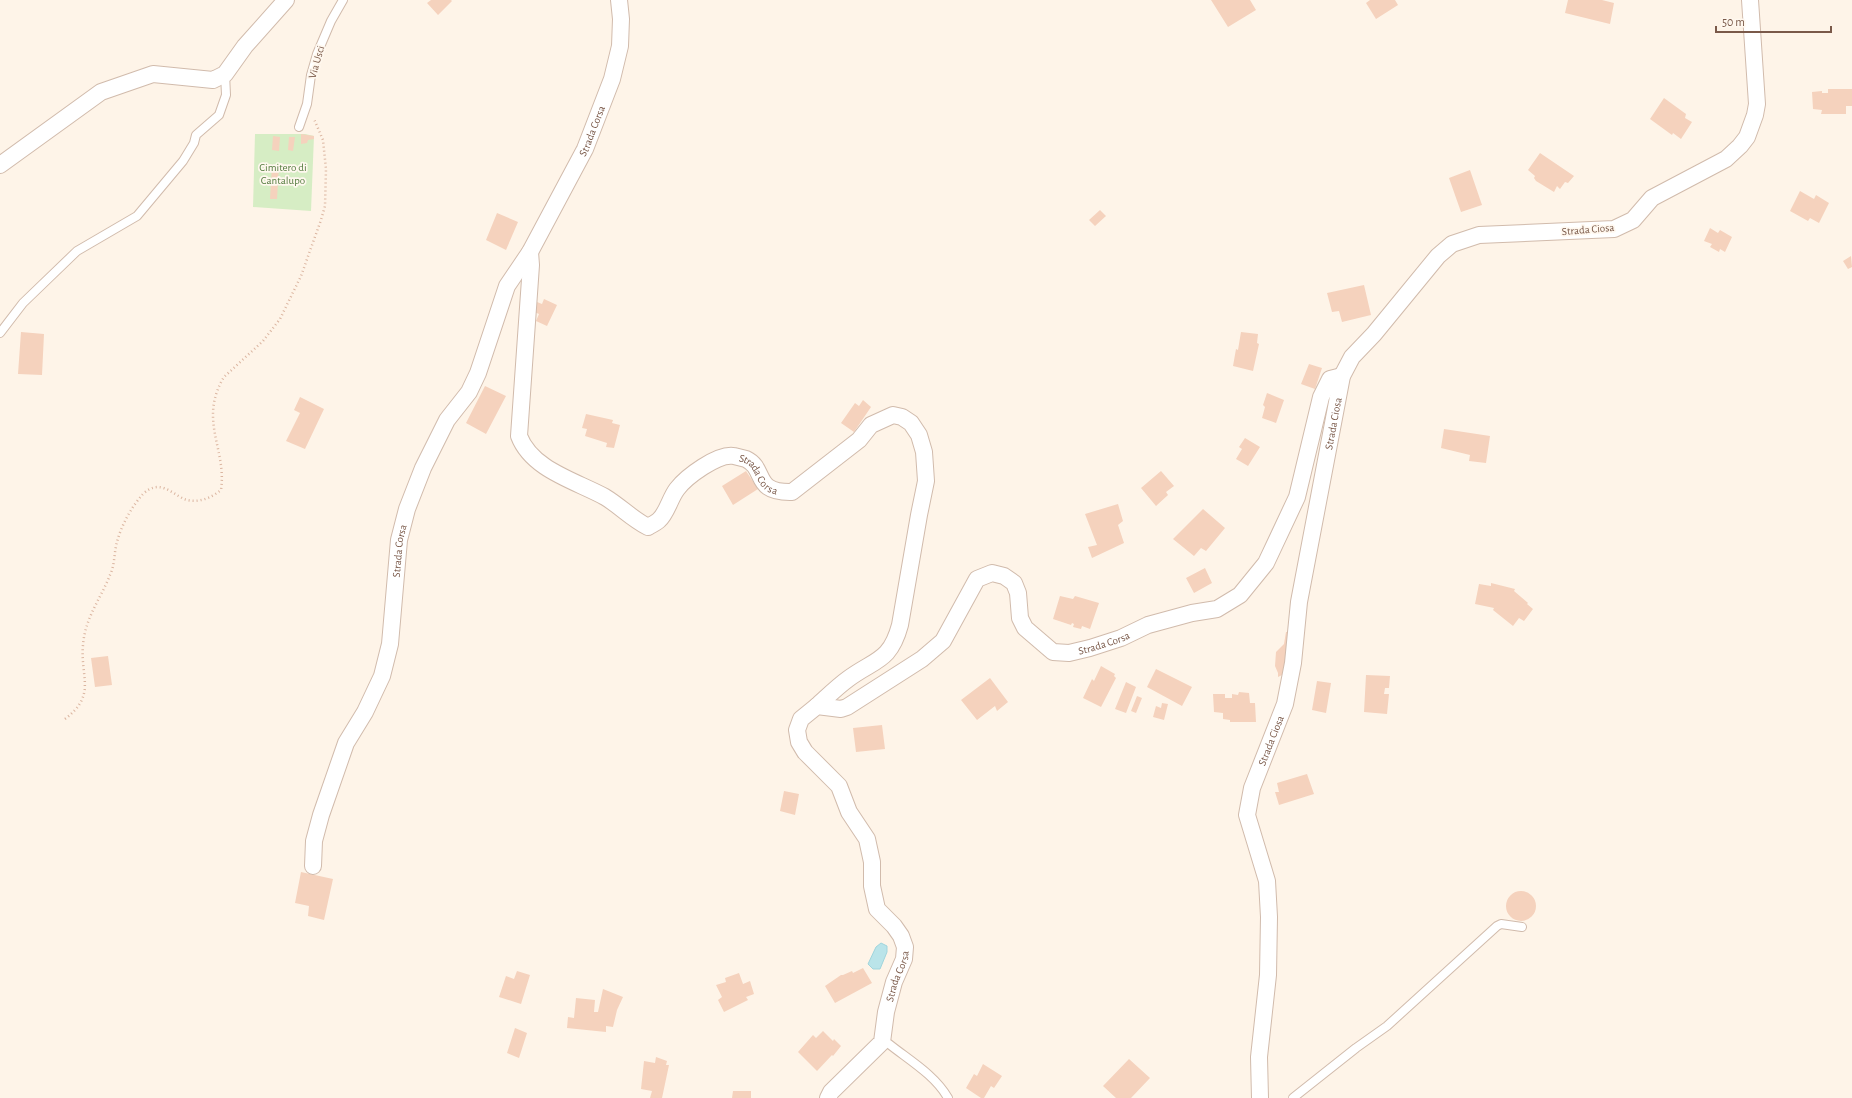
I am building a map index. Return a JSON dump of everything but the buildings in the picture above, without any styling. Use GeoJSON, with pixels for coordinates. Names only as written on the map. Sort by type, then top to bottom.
{"type":"FeatureCollection","features":[{"type":"Feature","properties":{"kind":"street"},"geometry":{"type":"LineString","coordinates":[[0,165],[101,92],[153,74],[212,80],[225,74],[245,46],[286,0]]}},
{"type":"Feature","properties":{"kind":"street","name":"Strada Corsa"},"geometry":{"type":"LineString","coordinates":[[313,866],[314,841],[321,815],[346,744],[365,712],[382,676],[390,644],[399,540],[407,510],[423,468],[447,420],[469,392],[478,372],[507,286],[530,252],[585,149],[612,79],[620,46],[621,19],[619,0]]}},
{"type":"Feature","properties":{"kind":"street","name":"Strada Ciosa"},"geometry":{"type":"LineString","coordinates":[[1260,1098],[1259,1057],[1268,975],[1269,917],[1267,881],[1247,815],[1252,788],[1285,704],[1293,662],[1300,602],[1342,376],[1352,357],[1374,334],[1438,256],[1452,244],[1479,235],[1614,229],[1633,220],[1652,198],[1726,159],[1740,146],[1752,126],[1757,104],[1750,0]]}},
{"type":"Feature","properties":{"kind":"street","name":"Strada Corsa"},"geometry":{"type":"LineString","coordinates":[[530,252],[531,265],[519,436],[524,448],[542,464],[606,498],[637,521],[648,527],[659,520],[678,489],[694,473],[716,460],[731,456],[747,459],[755,468],[768,488],[780,492],[792,492],[859,440],[871,425],[881,420],[893,415],[902,417],[911,424],[919,435],[924,452],[926,481],[896,640],[889,651],[847,679],[801,719],[797,730],[799,742],[805,752],[839,786],[849,812],[867,839],[872,862],[872,886],[877,909],[894,926],[901,936],[905,947],[904,959],[894,982],[886,1012],[882,1042]]}},
{"type":"Feature","properties":{"kind":"street","name":"Strada Corsa"},"geometry":{"type":"LineString","coordinates":[[817,706],[841,709],[846,707],[922,659],[943,642],[977,578],[992,573],[1004,576],[1014,582],[1018,593],[1020,618],[1025,628],[1054,652],[1069,653],[1090,648],[1121,638],[1148,625],[1192,613],[1217,609],[1240,595],[1266,563],[1298,496],[1321,397],[1330,379],[1342,376]]}},
{"type":"Feature","properties":{"kind":"street"},"geometry":{"type":"LineString","coordinates":[[828,1098],[831,1092],[882,1042]]}},
{"type":"Feature","properties":{"kind":"lane","name":"Via Usci"},"geometry":{"type":"LineString","coordinates":[[298,127],[308,104],[311,75],[317,54],[331,21],[343,0]]}},
{"type":"Feature","properties":{"kind":"lane"},"geometry":{"type":"LineString","coordinates":[[0,333],[23,303],[77,251],[137,216],[183,161],[194,143],[196,135],[219,115],[226,95],[225,74]]}},
{"type":"Feature","properties":{"kind":"lane"},"geometry":{"type":"LineString","coordinates":[[1293,1098],[1356,1048],[1387,1026],[1497,926],[1501,924],[1522,927]]}},
{"type":"Feature","properties":{"kind":"lane"},"geometry":{"type":"LineString","coordinates":[[882,1042],[889,1044],[927,1074],[945,1092],[948,1098]]}},
{"type":"Feature","properties":{"kind":"path"},"geometry":{"type":"LineString","coordinates":[[65,719],[75,711],[82,702],[86,690],[83,644],[92,609],[111,573],[117,541],[137,503],[144,493],[155,487],[168,488],[185,499],[198,500],[210,498],[220,490],[222,479],[212,418],[213,406],[220,382],[263,341],[280,320],[301,276],[325,206],[326,168],[323,140],[308,104]]}},
{"type":"Feature","properties":{"kind":"green space","name":"Cimitero di Cantalupo"},"geometry":{"type":"Polygon","coordinates":[[[255,134],[305,134],[314,136],[311,211],[253,207],[255,134]]]}},
{"type":"Feature","properties":{"kind":"water"},"geometry":{"type":"Polygon","coordinates":[[[881,943],[887,946],[887,952],[880,969],[873,969],[868,964],[876,947],[881,943]]]}}]}
